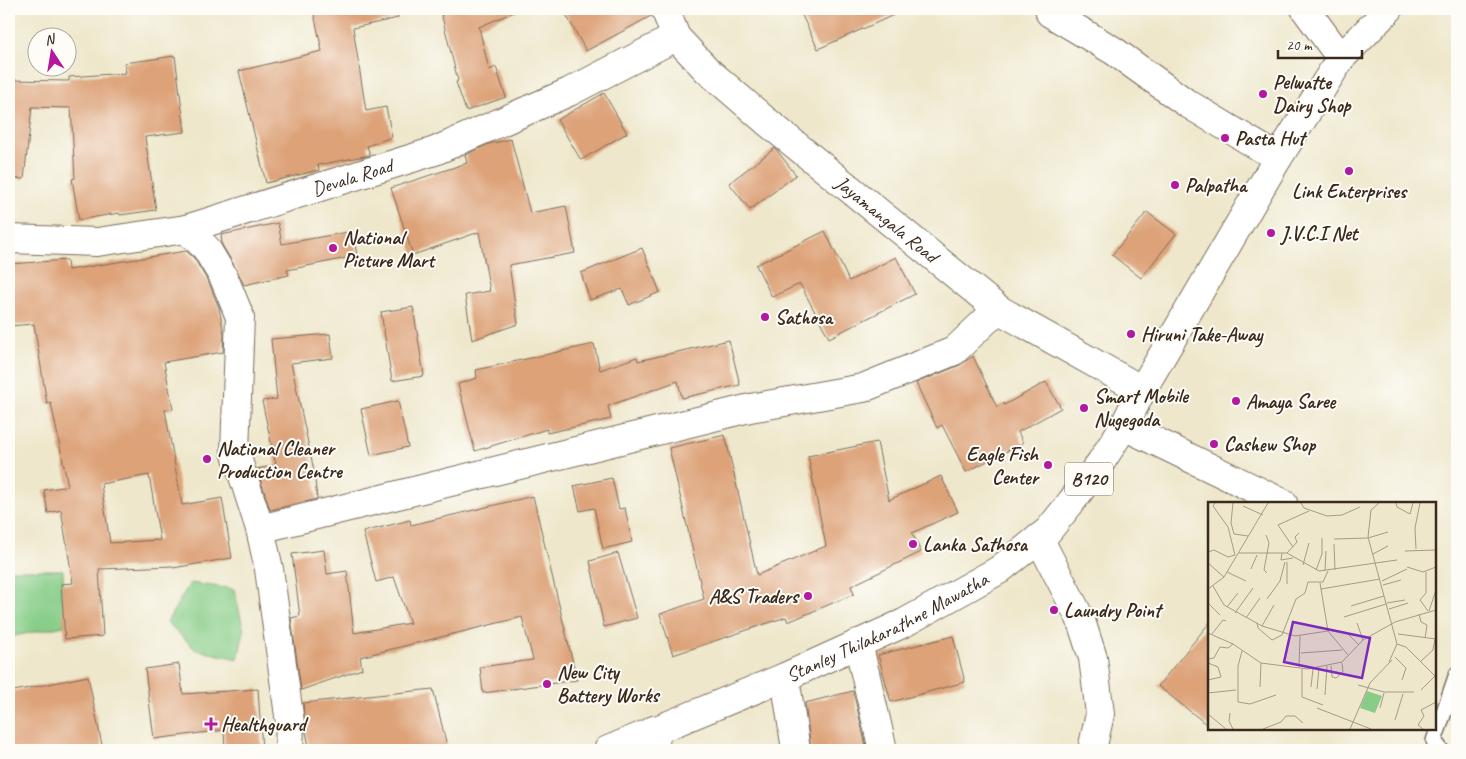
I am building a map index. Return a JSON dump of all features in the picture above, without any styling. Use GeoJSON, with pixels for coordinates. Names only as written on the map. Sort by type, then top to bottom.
{"type":"FeatureCollection","features":[{"type":"Feature","properties":{"kind":"street","name":"Jayamangala Road"},"geometry":{"type":"LineString","coordinates":[[665,9],[676,37],[707,70],[766,121],[998,309],[1142,390]]}},
{"type":"Feature","properties":{"kind":"street"},"geometry":{"type":"LineString","coordinates":[[1305,9],[1341,58]]}},
{"type":"Feature","properties":{"kind":"street","name":"Stanley Thilakarathne Mawatha"},"geometry":{"type":"LineString","coordinates":[[608,750],[655,740],[785,677],[904,623],[998,570],[1048,531],[1101,462],[1124,426],[1142,390],[1278,158],[1341,58],[1389,9]]}},
{"type":"Feature","properties":{"kind":"street"},"geometry":{"type":"LineString","coordinates":[[1050,13],[1114,51],[1185,102],[1278,158]]}},
{"type":"Feature","properties":{"kind":"street","name":"Devala Road"},"geometry":{"type":"LineString","coordinates":[[9,239],[97,242],[186,229],[435,151],[570,92],[676,37]]}},
{"type":"Feature","properties":{"kind":"street"},"geometry":{"type":"LineString","coordinates":[[186,229],[206,248],[224,278],[240,317],[235,451],[260,529],[269,569],[290,723],[289,750]]}},
{"type":"Feature","properties":{"kind":"street"},"geometry":{"type":"LineString","coordinates":[[260,529],[750,408],[862,388],[954,351],[998,309]]}},
{"type":"Feature","properties":{"kind":"street"},"geometry":{"type":"LineString","coordinates":[[1124,426],[1280,502]]}},
{"type":"Feature","properties":{"kind":"street"},"geometry":{"type":"LineString","coordinates":[[1039,538],[1080,618],[1093,658],[1100,714],[1092,750]]}},
{"type":"Feature","properties":{"kind":"street"},"geometry":{"type":"LineString","coordinates":[[858,643],[883,750]]}},
{"type":"Feature","properties":{"kind":"street"},"geometry":{"type":"LineString","coordinates":[[785,677],[796,750]]}},
{"type":"Feature","properties":{"kind":"lane"},"geometry":{"type":"LineString","coordinates":[[1441,750],[1434,741],[1457,674]]}},
{"type":"Feature","properties":{"kind":"green space"},"geometry":{"type":"Polygon","coordinates":[[[9,570],[63,570],[64,626],[9,637],[9,570]]]}},
{"type":"Feature","properties":{"kind":"green space"},"geometry":{"type":"Polygon","coordinates":[[[190,583],[234,589],[244,631],[238,659],[196,650],[167,622],[190,583]]]}},
{"type":"Feature","properties":{"kind":"building"},"geometry":{"type":"Polygon","coordinates":[[[313,9],[397,9],[398,18],[353,28],[366,111],[386,107],[392,137],[367,146],[370,155],[318,165],[319,170],[266,183],[239,71],[322,51],[313,9]]]}},
{"type":"Feature","properties":{"kind":"building"},"geometry":{"type":"Polygon","coordinates":[[[440,9],[521,9],[479,27],[489,70],[496,67],[506,97],[466,111],[456,82],[458,81],[440,9]]]}},
{"type":"Feature","properties":{"kind":"building"},"geometry":{"type":"Polygon","coordinates":[[[563,9],[650,9],[651,16],[586,51],[563,9]]]}},
{"type":"Feature","properties":{"kind":"building"},"geometry":{"type":"Polygon","coordinates":[[[799,9],[907,9],[818,49],[799,9]]]}},
{"type":"Feature","properties":{"kind":"building"},"geometry":{"type":"Polygon","coordinates":[[[175,56],[185,132],[145,137],[156,210],[120,215],[119,213],[79,220],[72,179],[75,178],[71,108],[32,107],[24,179],[9,178],[9,80],[69,81],[69,78],[78,78],[78,76],[126,73],[124,63],[175,56]]]}},
{"type":"Feature","properties":{"kind":"building"},"geometry":{"type":"Polygon","coordinates":[[[604,93],[627,133],[581,160],[557,120],[604,93]]]}},
{"type":"Feature","properties":{"kind":"building"},"geometry":{"type":"Polygon","coordinates":[[[511,139],[530,213],[566,206],[575,253],[509,265],[518,324],[472,340],[465,295],[490,291],[479,232],[413,255],[391,188],[467,163],[465,155],[489,144],[511,139]]]}},
{"type":"Feature","properties":{"kind":"building"},"geometry":{"type":"Polygon","coordinates":[[[775,148],[796,175],[750,210],[729,183],[775,148]]]}},
{"type":"Feature","properties":{"kind":"building"},"geometry":{"type":"Polygon","coordinates":[[[1147,212],[1176,234],[1141,278],[1112,255],[1147,212]]]}},
{"type":"Feature","properties":{"kind":"building"},"geometry":{"type":"Polygon","coordinates":[[[278,223],[282,244],[353,231],[357,256],[287,270],[289,275],[244,285],[222,245],[221,235],[278,223]]]}},
{"type":"Feature","properties":{"kind":"building"},"geometry":{"type":"Polygon","coordinates":[[[825,231],[849,281],[896,257],[915,294],[829,338],[800,284],[772,297],[756,265],[825,231]]]}},
{"type":"Feature","properties":{"kind":"building"},"geometry":{"type":"Polygon","coordinates":[[[642,248],[660,292],[629,305],[622,289],[590,300],[581,273],[642,248]]]}},
{"type":"Feature","properties":{"kind":"building"},"geometry":{"type":"Polygon","coordinates":[[[186,251],[194,258],[210,285],[219,308],[224,334],[223,352],[164,362],[173,409],[165,410],[182,505],[222,498],[232,558],[173,568],[173,566],[99,569],[103,636],[65,639],[61,584],[73,583],[61,510],[48,513],[44,490],[68,486],[51,403],[47,404],[34,324],[9,326],[9,264],[67,260],[68,270],[186,251]],[[149,475],[101,484],[110,543],[160,540],[149,475]]]}},
{"type":"Feature","properties":{"kind":"building"},"geometry":{"type":"Polygon","coordinates":[[[413,307],[424,376],[392,381],[381,312],[413,307]]]}},
{"type":"Feature","properties":{"kind":"building"},"geometry":{"type":"Polygon","coordinates":[[[330,334],[333,358],[291,363],[314,471],[317,499],[270,510],[257,469],[276,465],[262,401],[277,399],[271,339],[330,334]]]}},
{"type":"Feature","properties":{"kind":"building"},"geometry":{"type":"Polygon","coordinates":[[[729,340],[740,385],[682,398],[678,381],[608,406],[611,419],[547,433],[547,429],[475,451],[458,384],[477,378],[476,370],[594,344],[600,370],[637,357],[638,361],[729,340]]]}},
{"type":"Feature","properties":{"kind":"building"},"geometry":{"type":"Polygon","coordinates":[[[973,356],[997,407],[1046,382],[1061,408],[1018,432],[1023,443],[966,472],[942,425],[937,428],[916,383],[960,365],[973,356]]]}},
{"type":"Feature","properties":{"kind":"building"},"geometry":{"type":"Polygon","coordinates":[[[398,401],[408,447],[371,455],[361,409],[398,401]]]}},
{"type":"Feature","properties":{"kind":"building"},"geometry":{"type":"Polygon","coordinates":[[[725,435],[757,575],[826,546],[808,456],[877,442],[889,500],[941,476],[958,512],[912,533],[921,552],[851,586],[854,594],[788,622],[786,617],[673,655],[660,614],[704,599],[669,448],[725,435]]]}},
{"type":"Feature","properties":{"kind":"building"},"geometry":{"type":"Polygon","coordinates":[[[612,478],[619,509],[625,508],[632,542],[603,549],[594,508],[580,511],[574,486],[612,478]]]}},
{"type":"Feature","properties":{"kind":"building"},"geometry":{"type":"Polygon","coordinates":[[[533,496],[577,680],[483,693],[480,667],[533,660],[522,617],[360,657],[362,669],[301,690],[291,618],[300,616],[292,554],[324,550],[327,574],[347,571],[354,633],[410,623],[394,577],[376,582],[363,532],[410,520],[411,525],[533,496]]]}},
{"type":"Feature","properties":{"kind":"building"},"geometry":{"type":"Polygon","coordinates":[[[618,553],[637,618],[604,627],[590,561],[618,553]]]}},
{"type":"Feature","properties":{"kind":"building"},"geometry":{"type":"Polygon","coordinates":[[[1208,624],[1208,725],[1158,686],[1208,624]]]}},
{"type":"Feature","properties":{"kind":"building"},"geometry":{"type":"Polygon","coordinates":[[[953,636],[965,682],[891,702],[878,655],[953,636]]]}},
{"type":"Feature","properties":{"kind":"building"},"geometry":{"type":"Polygon","coordinates":[[[179,664],[183,694],[258,689],[262,750],[225,750],[224,730],[154,739],[145,669],[179,664]]]}},
{"type":"Feature","properties":{"kind":"building"},"geometry":{"type":"Polygon","coordinates":[[[88,676],[103,750],[9,750],[9,692],[88,676]]]}},
{"type":"Feature","properties":{"kind":"building"},"geometry":{"type":"Polygon","coordinates":[[[433,689],[448,750],[310,750],[305,728],[303,703],[433,689]]]}},
{"type":"Feature","properties":{"kind":"building"},"geometry":{"type":"Polygon","coordinates":[[[853,691],[867,750],[811,750],[805,703],[853,691]]]}},
{"type":"Feature","properties":{"kind":"place","name":"Pelwatte Dairy Shop"},"geometry":{"type":"Point","coordinates":[1263,94]}},
{"type":"Feature","properties":{"kind":"place","name":"Pasta Hut"},"geometry":{"type":"Point","coordinates":[1225,138]}},
{"type":"Feature","properties":{"kind":"place","name":"Link Enterprises"},"geometry":{"type":"Point","coordinates":[1349,171]}},
{"type":"Feature","properties":{"kind":"place","name":"Palpatha"},"geometry":{"type":"Point","coordinates":[1175,185]}},
{"type":"Feature","properties":{"kind":"place","name":"J.V.C.I Net"},"geometry":{"type":"Point","coordinates":[1271,233]}},
{"type":"Feature","properties":{"kind":"place","name":"National Picture Mart"},"geometry":{"type":"Point","coordinates":[333,248]}},
{"type":"Feature","properties":{"kind":"place","name":"Sathosa"},"geometry":{"type":"Point","coordinates":[765,317]}},
{"type":"Feature","properties":{"kind":"place","name":"Hiruni Take-Away"},"geometry":{"type":"Point","coordinates":[1131,334]}},
{"type":"Feature","properties":{"kind":"place","name":"Amaya Saree"},"geometry":{"type":"Point","coordinates":[1236,401]}},
{"type":"Feature","properties":{"kind":"place","name":"Smart Mobile Nugegoda"},"geometry":{"type":"Point","coordinates":[1084,408]}},
{"type":"Feature","properties":{"kind":"place","name":"Cashew Shop"},"geometry":{"type":"Point","coordinates":[1214,444]}},
{"type":"Feature","properties":{"kind":"place","name":"National Cleaner Production Centre"},"geometry":{"type":"Point","coordinates":[207,459]}},
{"type":"Feature","properties":{"kind":"place","name":"Eagle Fish Center"},"geometry":{"type":"Point","coordinates":[1048,465]}},
{"type":"Feature","properties":{"kind":"place","name":"Lanka Sathosa"},"geometry":{"type":"Point","coordinates":[913,544]}},
{"type":"Feature","properties":{"kind":"place","name":"A&S Traders"},"geometry":{"type":"Point","coordinates":[808,596]}},
{"type":"Feature","properties":{"kind":"place","name":"Laundry Point"},"geometry":{"type":"Point","coordinates":[1054,610]}},
{"type":"Feature","properties":{"kind":"place","name":"New City Battery Works"},"geometry":{"type":"Point","coordinates":[547,684]}},
{"type":"Feature","properties":{"kind":"place","name":"Healthguard"},"geometry":{"type":"Point","coordinates":[211,724]}}]}
